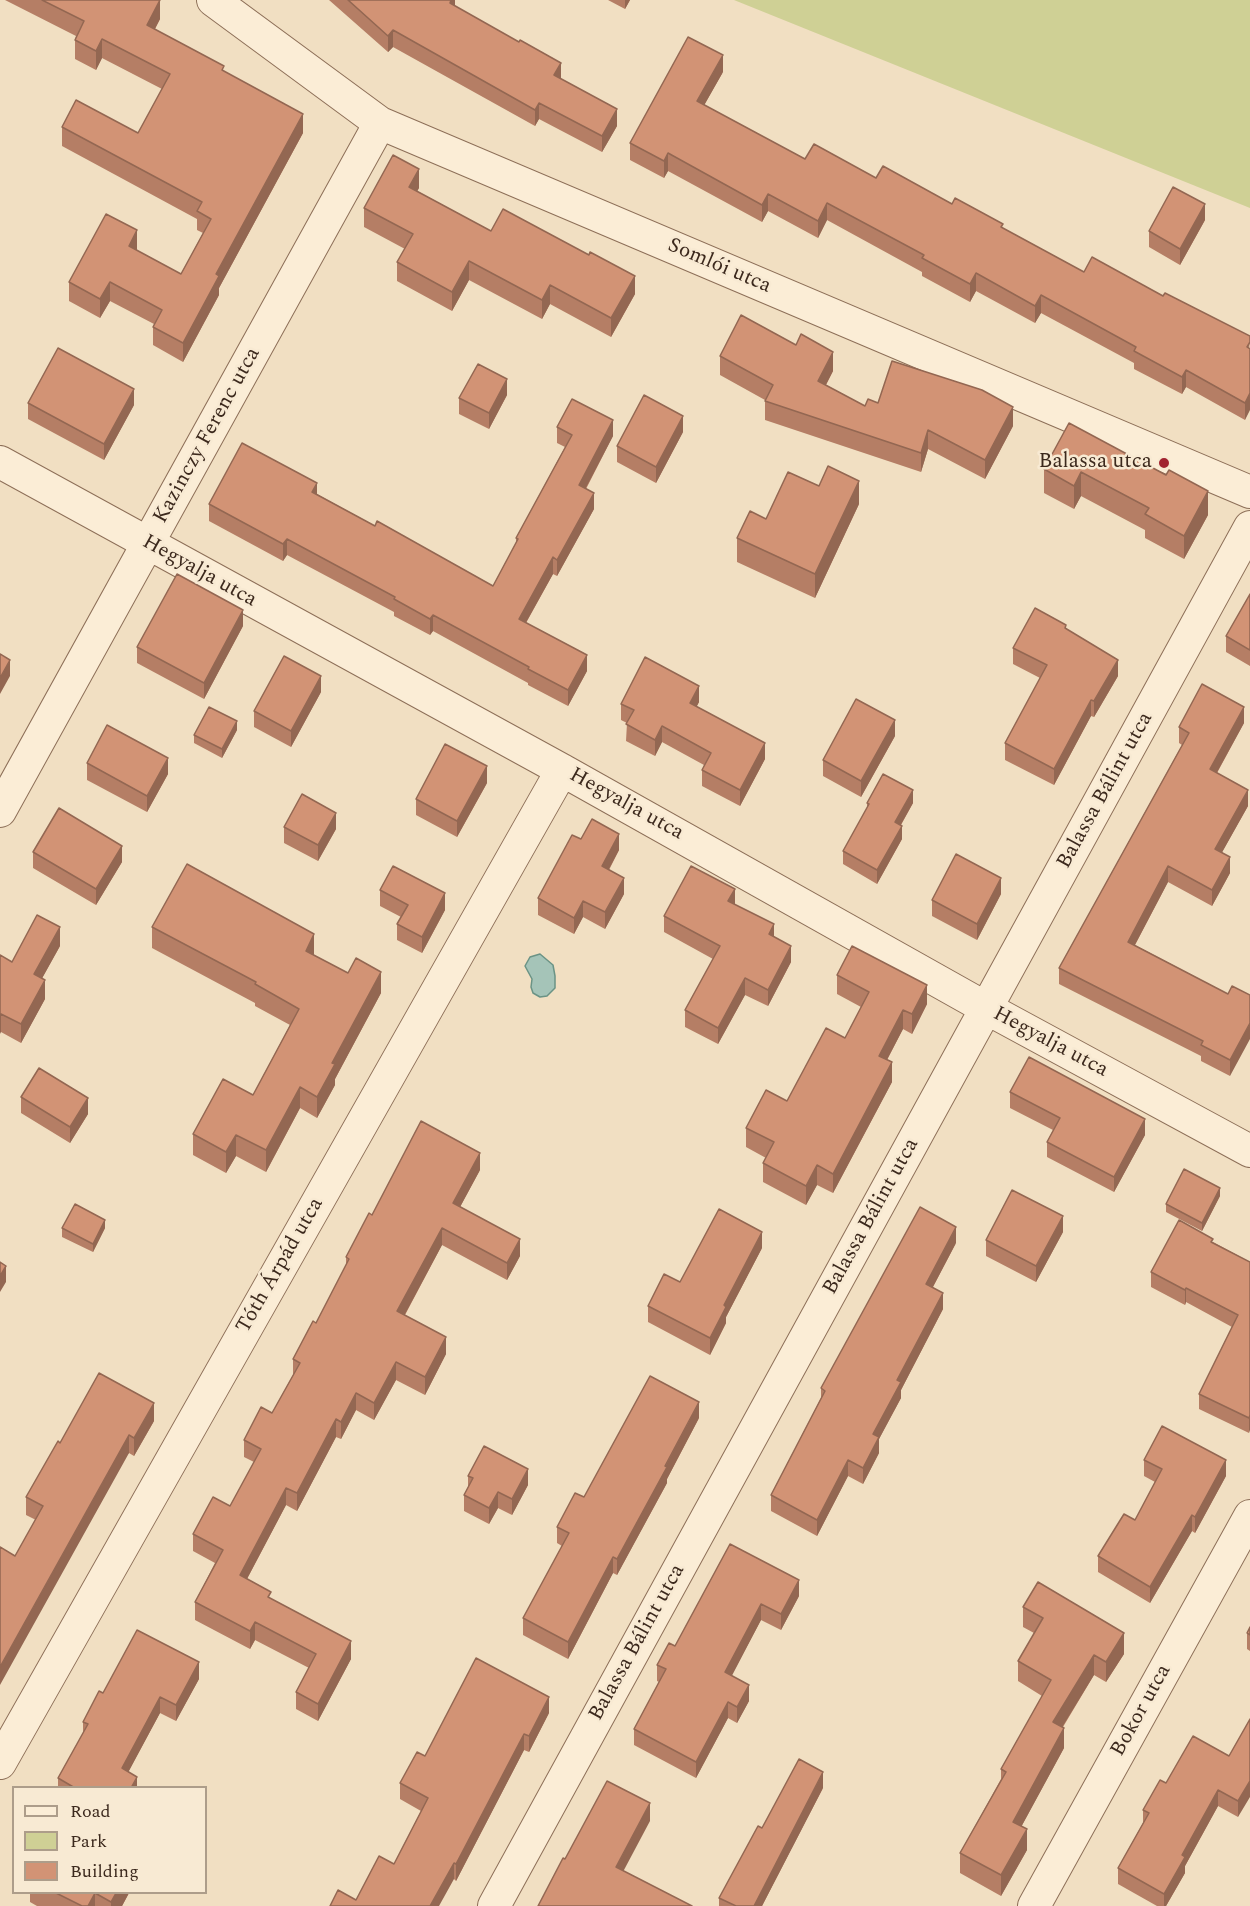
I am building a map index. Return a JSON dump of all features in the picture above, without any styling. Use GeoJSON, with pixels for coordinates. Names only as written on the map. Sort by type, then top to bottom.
{"type":"FeatureCollection","features":[{"type":"Feature","properties":{"kind":"street","name":"Somlói utca"},"geometry":{"type":"LineString","coordinates":[[213,0],[380,123],[1250,492]]}},
{"type":"Feature","properties":{"kind":"street","name":"Kazinczy Ferenc utca"},"geometry":{"type":"LineString","coordinates":[[0,811],[380,123]]}},
{"type":"Feature","properties":{"kind":"street","name":"Hegyalja utca"},"geometry":{"type":"LineString","coordinates":[[0,462],[562,770],[986,1008],[1250,1151]]}},
{"type":"Feature","properties":{"kind":"street","name":"Balassa Bálint utca"},"geometry":{"type":"LineString","coordinates":[[494,1906],[1250,528]]}},
{"type":"Feature","properties":{"kind":"street","name":"Tóth Árpád utca"},"geometry":{"type":"LineString","coordinates":[[0,1763],[562,770]]}},
{"type":"Feature","properties":{"kind":"street","name":"Bokor utca"},"geometry":{"type":"LineString","coordinates":[[1034,1906],[1250,1516]]}},
{"type":"Feature","properties":{"kind":"green space"},"geometry":{"type":"Polygon","coordinates":[[[734,0],[1250,0],[1250,208],[734,0]]]}},
{"type":"Feature","properties":{"kind":"shaded area"},"geometry":{"type":"Polygon","coordinates":[[[540,954],[553,965],[555,988],[547,996],[540,997],[533,993],[532,979],[525,966],[530,957],[540,954]]]}},
{"type":"Feature","properties":{"kind":"building"},"geometry":{"type":"Polygon","coordinates":[[[42,0],[160,0],[147,25],[224,66],[222,70],[303,114],[216,274],[219,276],[183,343],[153,327],[162,310],[110,282],[100,299],[69,282],[106,214],[137,230],[129,246],[181,274],[211,219],[197,211],[202,202],[62,127],[76,100],[138,133],[170,74],[102,39],[96,51],[75,40],[84,21],[42,0]]]}},
{"type":"Feature","properties":{"kind":"building"},"geometry":{"type":"Polygon","coordinates":[[[348,0],[451,0],[450,3],[561,63],[554,75],[617,109],[602,136],[539,103],[535,110],[393,30],[388,36],[348,0]]]}},
{"type":"Feature","properties":{"kind":"building"},"geometry":{"type":"Polygon","coordinates":[[[688,37],[723,55],[697,101],[805,159],[814,144],[876,178],[883,166],[952,204],[955,198],[1003,224],[1001,227],[1084,272],[1092,257],[1163,296],[1165,293],[1250,336],[1247,347],[1250,349],[1250,393],[1245,403],[1186,370],[1182,377],[1134,351],[1136,347],[1041,295],[1035,306],[976,273],[970,284],[922,258],[924,255],[827,203],[818,221],[768,194],[762,205],[668,153],[664,161],[630,143],[688,37]]]}},
{"type":"Feature","properties":{"kind":"building"},"geometry":{"type":"Polygon","coordinates":[[[393,155],[419,169],[409,187],[491,231],[503,209],[589,255],[590,252],[635,276],[611,318],[550,285],[542,300],[469,261],[452,292],[397,262],[413,234],[364,208],[393,155]]]}},
{"type":"Feature","properties":{"kind":"building"},"geometry":{"type":"Polygon","coordinates":[[[1173,187],[1205,204],[1180,249],[1149,231],[1173,187]]]}},
{"type":"Feature","properties":{"kind":"building"},"geometry":{"type":"Polygon","coordinates":[[[741,315],[796,345],[801,334],[833,352],[818,381],[865,406],[868,399],[878,403],[892,361],[982,390],[1013,407],[985,460],[928,430],[921,453],[765,401],[773,385],[720,356],[741,315]]]}},
{"type":"Feature","properties":{"kind":"building"},"geometry":{"type":"Polygon","coordinates":[[[58,348],[134,389],[104,444],[28,403],[58,348]]]}},
{"type":"Feature","properties":{"kind":"building"},"geometry":{"type":"Polygon","coordinates":[[[478,364],[507,379],[489,413],[459,398],[478,364]]]}},
{"type":"Feature","properties":{"kind":"building"},"geometry":{"type":"Polygon","coordinates":[[[644,395],[683,416],[656,467],[617,446],[644,395]]]}},
{"type":"Feature","properties":{"kind":"building"},"geometry":{"type":"Polygon","coordinates":[[[572,399],[613,420],[579,485],[594,493],[557,560],[553,557],[519,619],[587,655],[568,690],[433,615],[430,619],[394,599],[395,597],[287,539],[283,544],[209,504],[242,443],[317,483],[312,492],[375,526],[377,521],[493,586],[518,539],[516,538],[572,435],[557,427],[572,399]]]}},
{"type":"Feature","properties":{"kind":"building"},"geometry":{"type":"Polygon","coordinates":[[[1069,423],[1166,475],[1169,470],[1208,491],[1184,536],[1145,514],[1149,508],[1081,472],[1074,486],[1044,469],[1069,423]]]}},
{"type":"Feature","properties":{"kind":"building"},"geometry":{"type":"Polygon","coordinates":[[[828,466],[859,481],[815,574],[737,538],[750,511],[766,519],[788,472],[819,486],[828,466]]]}},
{"type":"Feature","properties":{"kind":"building"},"geometry":{"type":"Polygon","coordinates":[[[177,574],[243,610],[204,683],[137,647],[177,574]]]}},
{"type":"Feature","properties":{"kind":"building"},"geometry":{"type":"Polygon","coordinates":[[[1250,594],[1250,650],[1226,636],[1250,594]]]}},
{"type":"Feature","properties":{"kind":"building"},"geometry":{"type":"Polygon","coordinates":[[[1035,608],[1066,625],[1065,628],[1118,660],[1094,701],[1091,700],[1054,769],[1005,743],[1047,665],[1013,648],[1035,608]]]}},
{"type":"Feature","properties":{"kind":"building"},"geometry":{"type":"Polygon","coordinates":[[[0,654],[10,660],[0,678],[0,654]]]}},
{"type":"Feature","properties":{"kind":"building"},"geometry":{"type":"Polygon","coordinates":[[[284,656],[321,676],[291,731],[254,711],[284,656]]]}},
{"type":"Feature","properties":{"kind":"building"},"geometry":{"type":"Polygon","coordinates":[[[645,657],[699,686],[690,703],[765,743],[740,790],[702,770],[711,753],[662,726],[655,740],[626,724],[634,710],[621,704],[645,657]]]}},
{"type":"Feature","properties":{"kind":"building"},"geometry":{"type":"Polygon","coordinates":[[[1202,684],[1244,707],[1210,769],[1248,790],[1215,849],[1230,857],[1212,890],[1168,866],[1128,942],[1228,994],[1232,986],[1250,995],[1250,1023],[1230,1060],[1201,1045],[1203,1041],[1059,968],[1189,733],[1179,727],[1202,684]]]}},
{"type":"Feature","properties":{"kind":"building"},"geometry":{"type":"Polygon","coordinates":[[[856,699],[895,720],[861,781],[823,760],[856,699]]]}},
{"type":"Feature","properties":{"kind":"building"},"geometry":{"type":"Polygon","coordinates":[[[209,707],[237,721],[222,749],[194,735],[209,707]]]}},
{"type":"Feature","properties":{"kind":"building"},"geometry":{"type":"Polygon","coordinates":[[[107,725],[168,758],[147,796],[87,763],[107,725]]]}},
{"type":"Feature","properties":{"kind":"building"},"geometry":{"type":"Polygon","coordinates":[[[445,744],[487,766],[457,821],[416,799],[445,744]]]}},
{"type":"Feature","properties":{"kind":"building"},"geometry":{"type":"Polygon","coordinates":[[[883,774],[913,790],[895,822],[902,826],[877,870],[843,851],[883,774]]]}},
{"type":"Feature","properties":{"kind":"building"},"geometry":{"type":"Polygon","coordinates":[[[302,794],[336,813],[318,845],[284,827],[302,794]]]}},
{"type":"Feature","properties":{"kind":"building"},"geometry":{"type":"Polygon","coordinates":[[[59,808],[122,846],[96,889],[33,852],[59,808]]]}},
{"type":"Feature","properties":{"kind":"building"},"geometry":{"type":"Polygon","coordinates":[[[592,819],[619,834],[602,866],[624,878],[605,912],[583,901],[574,918],[538,898],[572,835],[581,839],[592,819]]]}},
{"type":"Feature","properties":{"kind":"building"},"geometry":{"type":"Polygon","coordinates":[[[956,854],[1001,878],[977,924],[932,900],[956,854]]]}},
{"type":"Feature","properties":{"kind":"building"},"geometry":{"type":"Polygon","coordinates":[[[187,864],[314,934],[306,951],[348,973],[356,958],[381,972],[332,1063],[335,1064],[317,1097],[300,1087],[266,1150],[236,1135],[226,1152],[193,1134],[223,1079],[253,1095],[299,1009],[255,984],[256,982],[152,927],[187,864]]]}},
{"type":"Feature","properties":{"kind":"building"},"geometry":{"type":"Polygon","coordinates":[[[393,866],[445,893],[422,937],[397,924],[408,905],[380,890],[393,866]]]}},
{"type":"Feature","properties":{"kind":"building"},"geometry":{"type":"Polygon","coordinates":[[[691,866],[735,889],[728,901],[774,924],[769,934],[791,946],[768,990],[745,978],[718,1028],[685,1010],[720,946],[664,916],[691,866]]]}},
{"type":"Feature","properties":{"kind":"building"},"geometry":{"type":"Polygon","coordinates":[[[37,915],[60,927],[34,974],[45,980],[21,1024],[1,1014],[0,1016],[0,955],[12,962],[37,915]]]}},
{"type":"Feature","properties":{"kind":"building"},"geometry":{"type":"Polygon","coordinates":[[[852,946],[927,985],[912,1014],[903,1010],[879,1056],[892,1062],[833,1174],[817,1165],[806,1186],[763,1163],[774,1142],[746,1128],[766,1090],[787,1101],[826,1028],[845,1038],[869,992],[837,975],[852,946]]]}},
{"type":"Feature","properties":{"kind":"building"},"geometry":{"type":"Polygon","coordinates":[[[1029,1057],[1145,1119],[1114,1177],[1047,1142],[1060,1118],[1010,1092],[1029,1057]]]}},
{"type":"Feature","properties":{"kind":"building"},"geometry":{"type":"Polygon","coordinates":[[[39,1068],[88,1098],[70,1127],[21,1097],[39,1068]]]}},
{"type":"Feature","properties":{"kind":"building"},"geometry":{"type":"Polygon","coordinates":[[[421,1121],[480,1153],[453,1203],[520,1239],[507,1263],[442,1228],[397,1311],[446,1337],[425,1377],[396,1362],[374,1403],[356,1393],[341,1422],[336,1419],[297,1493],[286,1488],[240,1575],[271,1592],[268,1597],[351,1641],[318,1704],[296,1692],[316,1654],[255,1622],[250,1631],[195,1602],[223,1550],[193,1534],[213,1497],[230,1506],[261,1449],[244,1440],[261,1407],[272,1413],[300,1363],[293,1359],[313,1321],[316,1323],[349,1259],[346,1257],[369,1213],[372,1215],[421,1121]]]}},
{"type":"Feature","properties":{"kind":"building"},"geometry":{"type":"Polygon","coordinates":[[[1184,1169],[1220,1188],[1202,1223],[1166,1204],[1184,1169]]]}},
{"type":"Feature","properties":{"kind":"building"},"geometry":{"type":"Polygon","coordinates":[[[1012,1190],[1063,1216],[1036,1266],[986,1240],[1012,1190]]]}},
{"type":"Feature","properties":{"kind":"building"},"geometry":{"type":"Polygon","coordinates":[[[75,1204],[105,1220],[93,1244],[62,1228],[75,1204]]]}},
{"type":"Feature","properties":{"kind":"building"},"geometry":{"type":"Polygon","coordinates":[[[920,1207],[956,1227],[926,1284],[943,1293],[897,1380],[901,1382],[873,1434],[879,1437],[863,1468],[848,1460],[817,1520],[771,1495],[825,1391],[821,1388],[920,1207]]]}},
{"type":"Feature","properties":{"kind":"building"},"geometry":{"type":"Polygon","coordinates":[[[719,1209],[762,1232],[724,1305],[726,1307],[710,1338],[648,1306],[664,1274],[680,1282],[719,1209]]]}},
{"type":"Feature","properties":{"kind":"building"},"geometry":{"type":"Polygon","coordinates":[[[1179,1220],[1213,1239],[1211,1242],[1250,1262],[1249,1418],[1199,1394],[1238,1315],[1151,1272],[1179,1220]]]}},
{"type":"Feature","properties":{"kind":"building"},"geometry":{"type":"Polygon","coordinates":[[[0,1262],[6,1266],[0,1276],[0,1262]]]}},
{"type":"Feature","properties":{"kind":"building"},"geometry":{"type":"Polygon","coordinates":[[[99,1373],[154,1403],[134,1438],[129,1435],[0,1667],[0,1547],[15,1556],[43,1506],[26,1497],[58,1441],[60,1443],[99,1373]]]}},
{"type":"Feature","properties":{"kind":"building"},"geometry":{"type":"Polygon","coordinates":[[[650,1376],[699,1402],[617,1559],[613,1557],[568,1642],[523,1618],[569,1533],[557,1527],[575,1493],[584,1497],[650,1376]]]}},
{"type":"Feature","properties":{"kind":"building"},"geometry":{"type":"Polygon","coordinates":[[[1162,1426],[1226,1460],[1195,1517],[1192,1515],[1150,1587],[1098,1556],[1124,1514],[1135,1520],[1162,1469],[1144,1460],[1162,1426]]]}},
{"type":"Feature","properties":{"kind":"building"},"geometry":{"type":"Polygon","coordinates":[[[484,1446],[528,1469],[512,1499],[498,1492],[489,1508],[464,1495],[473,1478],[468,1476],[484,1446]]]}},
{"type":"Feature","properties":{"kind":"building"},"geometry":{"type":"Polygon","coordinates":[[[730,1544],[799,1580],[781,1614],[761,1604],[725,1672],[749,1685],[737,1707],[728,1702],[696,1762],[634,1729],[666,1669],[657,1665],[669,1643],[675,1646],[730,1544]]]}},
{"type":"Feature","properties":{"kind":"building"},"geometry":{"type":"Polygon","coordinates":[[[1038,1582],[1124,1633],[1106,1662],[1094,1655],[1053,1722],[1064,1728],[1013,1822],[1027,1829],[1001,1875],[960,1853],[1006,1772],[1001,1769],[1051,1680],[1018,1661],[1043,1618],[1023,1607],[1038,1582]]]}},
{"type":"Feature","properties":{"kind":"building"},"geometry":{"type":"Polygon","coordinates":[[[137,1630],[199,1662],[176,1705],[160,1697],[122,1768],[137,1777],[132,1786],[72,1786],[58,1778],[88,1724],[83,1722],[99,1691],[103,1693],[137,1630]]]}},
{"type":"Feature","properties":{"kind":"building"},"geometry":{"type":"Polygon","coordinates":[[[476,1658],[549,1697],[529,1736],[524,1734],[456,1864],[454,1863],[430,1906],[330,1906],[338,1890],[356,1900],[379,1856],[394,1864],[428,1798],[400,1783],[417,1752],[425,1756],[476,1658]]]}},
{"type":"Feature","properties":{"kind":"building"},"geometry":{"type":"Polygon","coordinates":[[[1250,1719],[1250,1781],[1238,1801],[1218,1790],[1182,1855],[1185,1857],[1164,1894],[1118,1868],[1149,1813],[1143,1810],[1160,1780],[1166,1783],[1193,1736],[1229,1756],[1250,1719]]]}},
{"type":"Feature","properties":{"kind":"building"},"geometry":{"type":"Polygon","coordinates":[[[799,1759],[823,1772],[754,1906],[736,1906],[719,1898],[758,1826],[762,1828],[799,1759]]]}},
{"type":"Feature","properties":{"kind":"building"},"geometry":{"type":"Polygon","coordinates":[[[607,1781],[650,1803],[616,1867],[692,1906],[538,1906],[607,1781]]]}},
{"type":"Feature","properties":{"kind":"building"},"geometry":{"type":"Polygon","coordinates":[[[58,1894],[94,1894],[88,1906],[82,1906],[58,1894]]]}},
{"type":"Feature","properties":{"kind":"building"},"geometry":{"type":"Polygon","coordinates":[[[97,1894],[115,1894],[111,1902],[97,1894]]]}},
{"type":"Feature","properties":{"kind":"place","name":"Balassa utca"},"geometry":{"type":"Point","coordinates":[1164,463]}}]}
